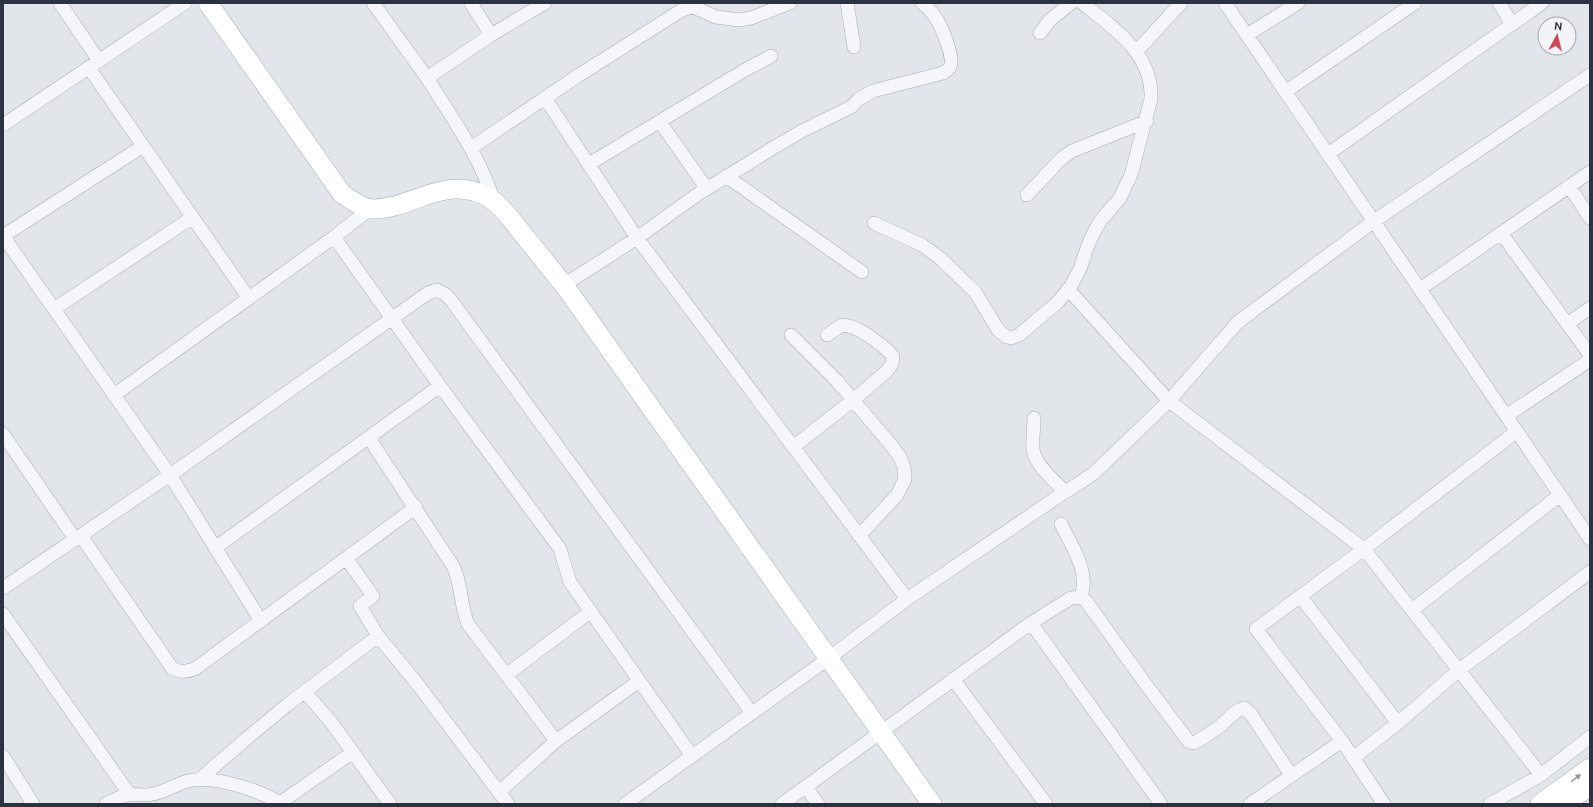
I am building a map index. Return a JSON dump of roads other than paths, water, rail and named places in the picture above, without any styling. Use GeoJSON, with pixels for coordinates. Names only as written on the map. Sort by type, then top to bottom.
{"type":"FeatureCollection","features":[{"type":"Feature","properties":{"kind":"highway"},"geometry":{"type":"LineString","coordinates":[[1562,804],[1590,784]]}},
{"type":"Feature","properties":{"kind":"street"},"geometry":{"type":"LineString","coordinates":[[60,3],[94,64],[143,146],[248,297]]}},
{"type":"Feature","properties":{"kind":"street"},"geometry":{"type":"LineString","coordinates":[[3,125],[186,3]]}},
{"type":"Feature","properties":{"kind":"street"},"geometry":{"type":"LineString","coordinates":[[208,3],[342,194],[354,202],[370,209],[389,207],[437,191],[453,188],[471,190],[487,196],[501,207],[564,285],[932,804]]}},
{"type":"Feature","properties":{"kind":"street"},"geometry":{"type":"LineString","coordinates":[[373,3],[427,78],[471,148],[488,181],[494,202]]}},
{"type":"Feature","properties":{"kind":"street"},"geometry":{"type":"LineString","coordinates":[[471,3],[490,35]]}},
{"type":"Feature","properties":{"kind":"street"},"geometry":{"type":"LineString","coordinates":[[427,78],[490,35],[545,3]]}},
{"type":"Feature","properties":{"kind":"street"},"geometry":{"type":"LineString","coordinates":[[471,148],[579,75],[682,10],[691,7],[716,17],[739,20],[751,18],[790,3]]}},
{"type":"Feature","properties":{"kind":"street"},"geometry":{"type":"LineString","coordinates":[[847,3],[854,47]]}},
{"type":"Feature","properties":{"kind":"street"},"geometry":{"type":"LineString","coordinates":[[564,285],[637,238],[726,176],[802,131],[851,107],[859,99],[873,91],[943,73],[948,70],[951,66],[952,60],[944,34],[935,17],[922,3]]}},
{"type":"Feature","properties":{"kind":"street"},"geometry":{"type":"LineString","coordinates":[[874,223],[922,245],[940,258],[975,292],[999,331],[1007,337],[1019,335],[1058,302],[1080,269],[1088,245],[1101,220],[1120,198],[1127,186],[1147,121],[1152,88],[1145,65],[1128,41],[1082,3]]}},
{"type":"Feature","properties":{"kind":"street"},"geometry":{"type":"LineString","coordinates":[[1136,52],[1182,3]]}},
{"type":"Feature","properties":{"kind":"street"},"geometry":{"type":"LineString","coordinates":[[1225,3],[1590,539]]}},
{"type":"Feature","properties":{"kind":"street"},"geometry":{"type":"LineString","coordinates":[[1247,35],[1298,3]]}},
{"type":"Feature","properties":{"kind":"street"},"geometry":{"type":"LineString","coordinates":[[1285,92],[1398,8],[1415,3]]}},
{"type":"Feature","properties":{"kind":"street"},"geometry":{"type":"LineString","coordinates":[[1499,3],[1512,24]]}},
{"type":"Feature","properties":{"kind":"street"},"geometry":{"type":"LineString","coordinates":[[1328,154],[1542,3]]}},
{"type":"Feature","properties":{"kind":"street"},"geometry":{"type":"LineString","coordinates":[[1040,33],[1050,20],[1067,4]]}},
{"type":"Feature","properties":{"kind":"street"},"geometry":{"type":"LineString","coordinates":[[589,164],[745,70],[771,56]]}},
{"type":"Feature","properties":{"kind":"street"},"geometry":{"type":"LineString","coordinates":[[625,804],[829,658],[907,600],[1093,474],[1169,401],[1238,322],[1374,221],[1590,75]]}},
{"type":"Feature","properties":{"kind":"street"},"geometry":{"type":"LineString","coordinates":[[545,98],[637,238],[907,600]]}},
{"type":"Feature","properties":{"kind":"street"},"geometry":{"type":"LineString","coordinates":[[1027,195],[1061,159],[1072,151],[1147,121]]}},
{"type":"Feature","properties":{"kind":"street"},"geometry":{"type":"LineString","coordinates":[[660,122],[707,189]]}},
{"type":"Feature","properties":{"kind":"street"},"geometry":{"type":"LineString","coordinates":[[143,146],[3,236],[170,475],[261,620]]}},
{"type":"Feature","properties":{"kind":"street"},"geometry":{"type":"LineString","coordinates":[[1420,289],[1590,172]]}},
{"type":"Feature","properties":{"kind":"street"},"geometry":{"type":"LineString","coordinates":[[726,176],[862,272]]}},
{"type":"Feature","properties":{"kind":"street"},"geometry":{"type":"LineString","coordinates":[[1569,186],[1590,218]]}},
{"type":"Feature","properties":{"kind":"street"},"geometry":{"type":"LineString","coordinates":[[114,395],[248,297],[334,237],[370,209]]}},
{"type":"Feature","properties":{"kind":"street"},"geometry":{"type":"LineString","coordinates":[[54,309],[192,217]]}},
{"type":"Feature","properties":{"kind":"street"},"geometry":{"type":"LineString","coordinates":[[1500,233],[1590,355]]}},
{"type":"Feature","properties":{"kind":"street"},"geometry":{"type":"LineString","coordinates":[[334,237],[440,386],[560,549],[570,582],[692,756]]}},
{"type":"Feature","properties":{"kind":"street"},"geometry":{"type":"LineString","coordinates":[[1068,289],[1169,401],[1364,549],[1541,775]]}},
{"type":"Feature","properties":{"kind":"street"},"geometry":{"type":"LineString","coordinates":[[3,588],[170,475],[428,293],[437,290],[445,294],[451,300],[752,713]]}},
{"type":"Feature","properties":{"kind":"street"},"geometry":{"type":"LineString","coordinates":[[1567,324],[1590,308]]}},
{"type":"Feature","properties":{"kind":"street"},"geometry":{"type":"LineString","coordinates":[[793,447],[852,401],[887,371],[892,364],[893,356],[879,343],[853,327],[847,325],[839,327],[827,336]]}},
{"type":"Feature","properties":{"kind":"street"},"geometry":{"type":"LineString","coordinates":[[791,335],[837,381],[852,401],[891,445],[900,457],[904,466],[905,479],[897,495],[859,536]]}},
{"type":"Feature","properties":{"kind":"street"},"geometry":{"type":"LineString","coordinates":[[1506,416],[1590,360]]}},
{"type":"Feature","properties":{"kind":"street"},"geometry":{"type":"LineString","coordinates":[[215,548],[440,386]]}},
{"type":"Feature","properties":{"kind":"street"},"geometry":{"type":"LineString","coordinates":[[1034,418],[1033,450],[1035,456],[1065,492]]}},
{"type":"Feature","properties":{"kind":"street"},"geometry":{"type":"LineString","coordinates":[[1384,804],[1342,741],[1256,629],[1364,549],[1517,431]]}},
{"type":"Feature","properties":{"kind":"street"},"geometry":{"type":"LineString","coordinates":[[3,434],[172,668],[179,672],[188,672],[196,668],[416,507]]}},
{"type":"Feature","properties":{"kind":"street"},"geometry":{"type":"LineString","coordinates":[[369,438],[416,507],[457,574],[463,611],[468,624],[556,741]]}},
{"type":"Feature","properties":{"kind":"street"},"geometry":{"type":"LineString","coordinates":[[1412,610],[1560,495]]}},
{"type":"Feature","properties":{"kind":"street"},"geometry":{"type":"LineString","coordinates":[[1060,524],[1084,575],[1085,583],[1081,597]]}},
{"type":"Feature","properties":{"kind":"street"},"geometry":{"type":"LineString","coordinates":[[346,558],[374,596],[360,606],[378,636],[416,680],[508,804]]}},
{"type":"Feature","properties":{"kind":"street"},"geometry":{"type":"LineString","coordinates":[[1353,758],[1398,723],[1459,670],[1590,572]]}},
{"type":"Feature","properties":{"kind":"street"},"geometry":{"type":"LineString","coordinates":[[1300,596],[1398,723]]}},
{"type":"Feature","properties":{"kind":"street"},"geometry":{"type":"LineString","coordinates":[[782,804],[1031,623],[1071,598],[1081,597]]}},
{"type":"Feature","properties":{"kind":"street"},"geometry":{"type":"LineString","coordinates":[[1081,597],[1189,742],[1194,743],[1218,727],[1239,709],[1244,708],[1251,714],[1291,776]]}},
{"type":"Feature","properties":{"kind":"street"},"geometry":{"type":"LineString","coordinates":[[506,675],[590,612]]}},
{"type":"Feature","properties":{"kind":"street"},"geometry":{"type":"LineString","coordinates":[[3,614],[130,795]]}},
{"type":"Feature","properties":{"kind":"street"},"geometry":{"type":"LineString","coordinates":[[1031,623],[1161,804]]}},
{"type":"Feature","properties":{"kind":"street"},"geometry":{"type":"LineString","coordinates":[[200,779],[246,739],[378,636]]}},
{"type":"Feature","properties":{"kind":"street"},"geometry":{"type":"LineString","coordinates":[[953,679],[1046,804]]}},
{"type":"Feature","properties":{"kind":"street"},"geometry":{"type":"LineString","coordinates":[[499,792],[556,741],[639,682]]}},
{"type":"Feature","properties":{"kind":"street"},"geometry":{"type":"LineString","coordinates":[[305,692],[331,722],[390,804]]}},
{"type":"Feature","properties":{"kind":"street"},"geometry":{"type":"LineString","coordinates":[[1490,804],[1541,775],[1590,737]]}},
{"type":"Feature","properties":{"kind":"street"},"geometry":{"type":"LineString","coordinates":[[1250,804],[1342,741]]}},
{"type":"Feature","properties":{"kind":"street"},"geometry":{"type":"LineString","coordinates":[[106,804],[130,795],[154,794],[187,781],[200,779],[217,780],[267,796],[281,803],[353,752]]}},
{"type":"Feature","properties":{"kind":"street"},"geometry":{"type":"LineString","coordinates":[[3,756],[33,804]]}},
{"type":"Feature","properties":{"kind":"street"},"geometry":{"type":"LineString","coordinates":[[1540,804],[1590,768]]}},
{"type":"Feature","properties":{"kind":"street"},"geometry":{"type":"LineString","coordinates":[[806,787],[818,804]]}}]}
